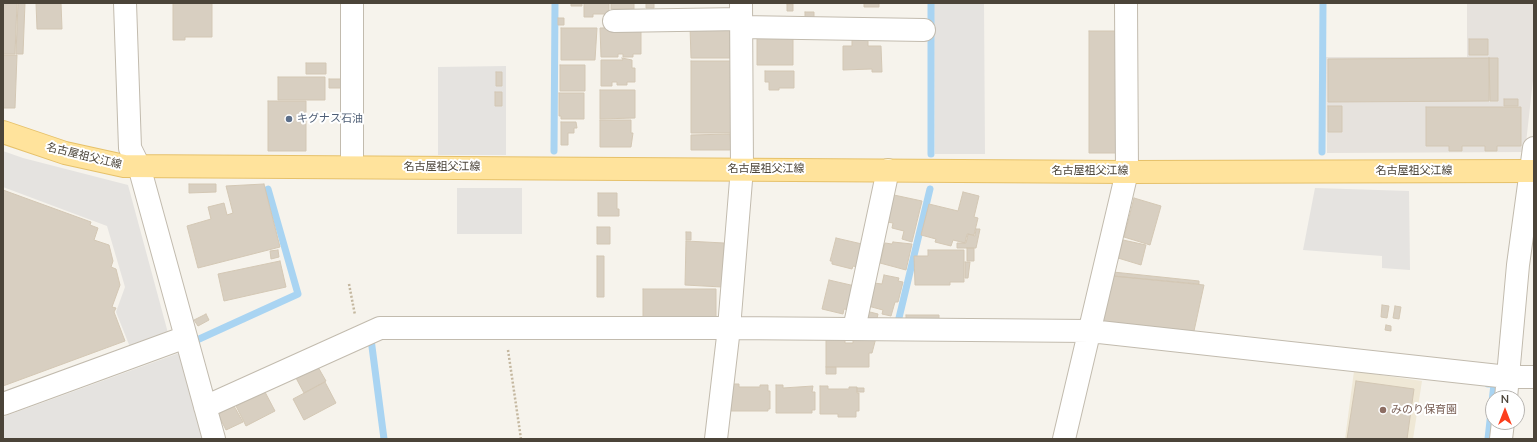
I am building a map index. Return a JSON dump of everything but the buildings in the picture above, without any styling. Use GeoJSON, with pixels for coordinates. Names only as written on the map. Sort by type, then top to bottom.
{"type":"FeatureCollection","features":[{"type":"Feature","properties":{"kind":"main road","name":"名古屋祖父江線"},"geometry":{"type":"LineString","coordinates":[[3,132],[66,153],[124,166],[742,168],[1127,172],[1533,170]]}},
{"type":"Feature","properties":{"kind":"street"},"geometry":{"type":"LineString","coordinates":[[125,3],[130,148],[139,166],[214,439]]}},
{"type":"Feature","properties":{"kind":"street"},"geometry":{"type":"LineString","coordinates":[[352,3],[352,167]]}},
{"type":"Feature","properties":{"kind":"street"},"geometry":{"type":"LineString","coordinates":[[1064,439],[1127,172],[1126,3]]}},
{"type":"Feature","properties":{"kind":"street"},"geometry":{"type":"LineString","coordinates":[[614,21],[741,16],[924,30]]}},
{"type":"Feature","properties":{"kind":"street"},"geometry":{"type":"LineString","coordinates":[[716,439],[729,328],[742,168],[741,16]]}},
{"type":"Feature","properties":{"kind":"street"},"geometry":{"type":"LineString","coordinates":[[1507,390],[1518,265],[1533,170],[1534,148]]}},
{"type":"Feature","properties":{"kind":"street"},"geometry":{"type":"LineString","coordinates":[[854,329],[888,170]]}},
{"type":"Feature","properties":{"kind":"street"},"geometry":{"type":"LineString","coordinates":[[205,407],[380,328],[729,328],[1090,331],[1508,377],[1534,377]]}},
{"type":"Feature","properties":{"kind":"street"},"geometry":{"type":"LineString","coordinates":[[3,404],[186,337]]}},
{"type":"Feature","properties":{"kind":"path"},"geometry":{"type":"LineString","coordinates":[[349,284],[359,337]]}},
{"type":"Feature","properties":{"kind":"path"},"geometry":{"type":"LineString","coordinates":[[505,328],[521,439]]}},
{"type":"Feature","properties":{"kind":"shaded area"},"geometry":{"type":"Polygon","coordinates":[[[934,3],[984,3],[985,154],[935,154],[934,3]]]}},
{"type":"Feature","properties":{"kind":"shaded area"},"geometry":{"type":"Polygon","coordinates":[[[1467,3],[1534,3],[1534,71],[1525,152],[1327,153],[1326,57],[1467,57],[1467,3]]]}},
{"type":"Feature","properties":{"kind":"shaded area"},"geometry":{"type":"Polygon","coordinates":[[[506,66],[506,155],[438,155],[438,67],[506,66]]]}},
{"type":"Feature","properties":{"kind":"shaded area"},"geometry":{"type":"Polygon","coordinates":[[[3,151],[23,158],[128,185],[168,333],[130,347],[116,312],[125,287],[107,226],[3,187],[3,151]]]}},
{"type":"Feature","properties":{"kind":"shaded area"},"geometry":{"type":"Polygon","coordinates":[[[457,188],[522,188],[522,234],[457,234],[457,188]]]}},
{"type":"Feature","properties":{"kind":"shaded area"},"geometry":{"type":"Polygon","coordinates":[[[1315,188],[1409,191],[1410,270],[1382,268],[1382,256],[1303,250],[1315,188]]]}},
{"type":"Feature","properties":{"kind":"shaded area"},"geometry":{"type":"Polygon","coordinates":[[[179,353],[203,439],[3,439],[3,417],[179,353]]]}},
{"type":"Feature","properties":{"kind":"shaded area","name":"みのり保育園"},"geometry":{"type":"Polygon","coordinates":[[[1354,371],[1422,381],[1413,439],[1345,439],[1354,371]]]}},
{"type":"Feature","properties":{"kind":"waterway"},"geometry":{"type":"LineString","coordinates":[[554,151],[555,3]]}},
{"type":"Feature","properties":{"kind":"waterway"},"geometry":{"type":"LineString","coordinates":[[931,3],[931,154]]}},
{"type":"Feature","properties":{"kind":"waterway"},"geometry":{"type":"LineString","coordinates":[[1322,152],[1323,3]]}},
{"type":"Feature","properties":{"kind":"waterway"},"geometry":{"type":"LineString","coordinates":[[197,340],[298,294],[268,189]]}},
{"type":"Feature","properties":{"kind":"waterway"},"geometry":{"type":"LineString","coordinates":[[898,322],[930,189]]}},
{"type":"Feature","properties":{"kind":"waterway"},"geometry":{"type":"LineString","coordinates":[[371,339],[384,439]]}},
{"type":"Feature","properties":{"kind":"waterway"},"geometry":{"type":"LineString","coordinates":[[1488,384],[1494,384],[1488,439]]}},
{"type":"Feature","properties":{"kind":"place","name":"キグナス石油"},"geometry":{"type":"Point","coordinates":[289,119]}},
{"type":"Feature","properties":{"kind":"place","name":"みのり保育園"},"geometry":{"type":"Point","coordinates":[1383,410]}}]}
